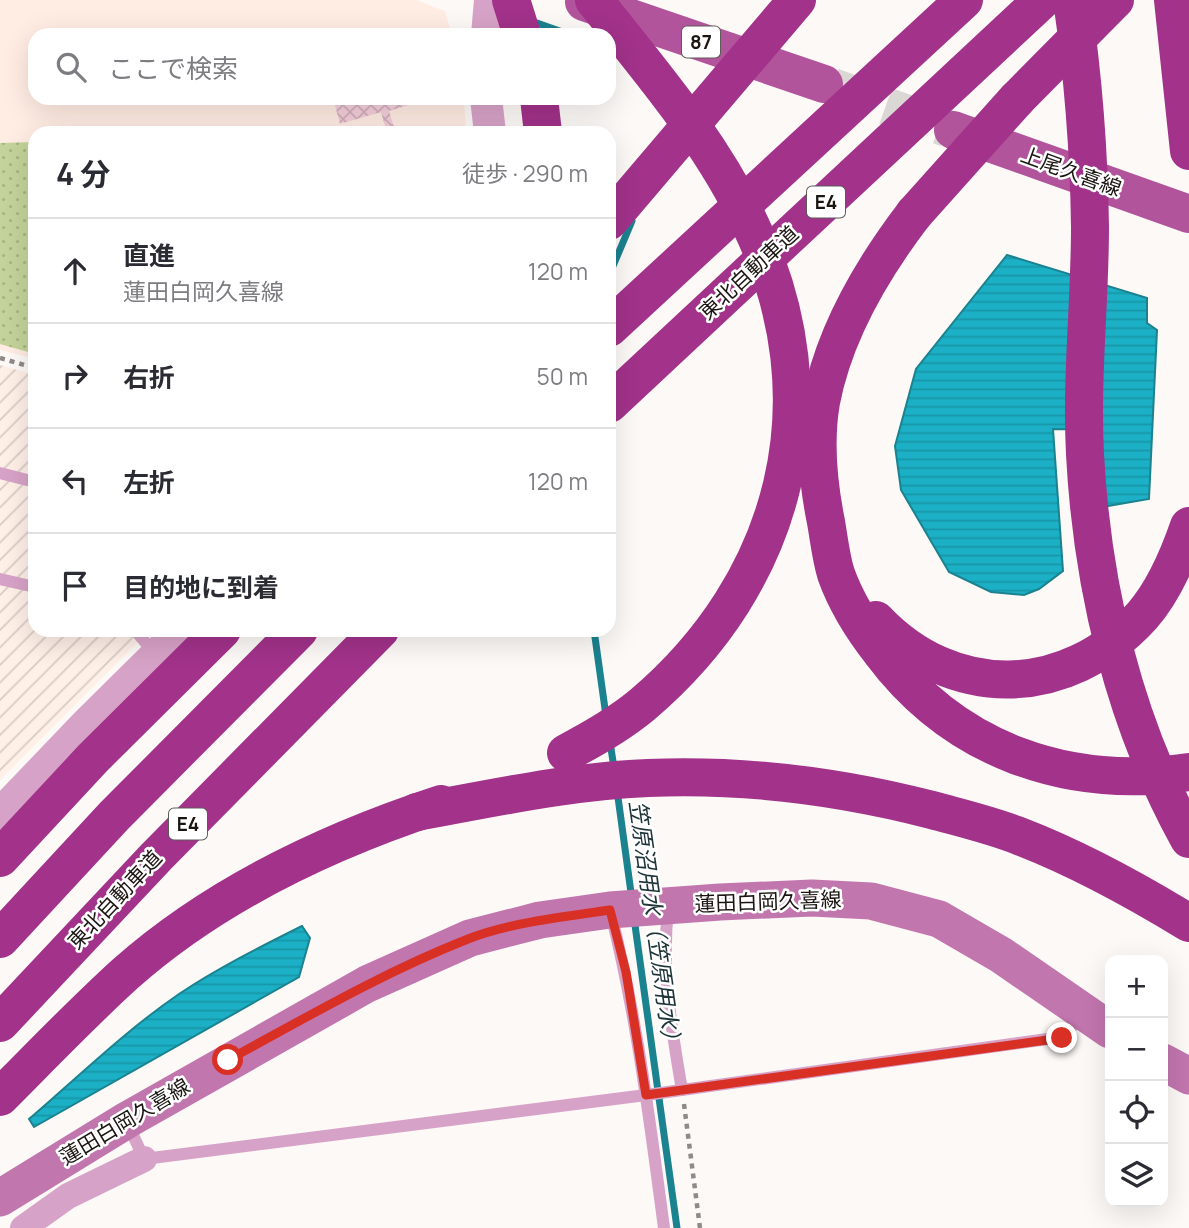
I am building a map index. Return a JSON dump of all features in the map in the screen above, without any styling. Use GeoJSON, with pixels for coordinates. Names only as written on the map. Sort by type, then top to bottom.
{"type":"FeatureCollection","features":[{"type":"Feature","properties":{"kind":"highway"},"geometry":{"type":"LineString","coordinates":[[511,0],[520,28]]}},
{"type":"Feature","properties":{"kind":"highway"},"geometry":{"type":"LineString","coordinates":[[570,769],[604,733],[641,706],[681,670],[741,592],[778,503],[788,459],[791,412],[791,366],[783,319],[752,227],[702,139],[594,0]]}},
{"type":"Feature","properties":{"kind":"highway"},"geometry":{"type":"LineString","coordinates":[[616,213],[797,0]]}},
{"type":"Feature","properties":{"kind":"highway","name":"E4"},"geometry":{"type":"LineString","coordinates":[[616,322],[964,0]]}},
{"type":"Feature","properties":{"kind":"highway","name":"東北自動車道"},"geometry":{"type":"LineString","coordinates":[[616,397],[1042,0]]}},
{"type":"Feature","properties":{"kind":"highway"},"geometry":{"type":"LineString","coordinates":[[1072,0],[1088,164],[1089,295],[1084,414],[1093,540],[1108,628],[1132,711],[1165,791],[1189,839]]}},
{"type":"Feature","properties":{"kind":"highway"},"geometry":{"type":"LineString","coordinates":[[1115,0],[1017,99],[915,214],[884,255],[856,306],[835,353],[827,380],[821,401],[818,478],[836,574],[850,605],[872,641],[920,697],[964,731],[1002,751],[1074,772],[1136,776],[1189,772]]}},
{"type":"Feature","properties":{"kind":"highway"},"geometry":{"type":"LineString","coordinates":[[1173,0],[1189,151]]}},
{"type":"Feature","properties":{"kind":"highway"},"geometry":{"type":"LineString","coordinates":[[540,105],[542,126]]}},
{"type":"Feature","properties":{"kind":"highway"},"geometry":{"type":"LineString","coordinates":[[831,546],[843,573],[860,599],[888,633],[922,658],[958,672],[997,680],[1034,679],[1070,668],[1121,635],[1143,615],[1164,585],[1185,539]]}},
{"type":"Feature","properties":{"kind":"highway"},"geometry":{"type":"LineString","coordinates":[[0,858],[93,758],[215,637]]}},
{"type":"Feature","properties":{"kind":"highway"},"geometry":{"type":"LineString","coordinates":[[0,939],[114,816],[292,637]]}},
{"type":"Feature","properties":{"kind":"highway","name":"東北自動車道"},"geometry":{"type":"LineString","coordinates":[[0,1023],[166,847],[373,637]]}},
{"type":"Feature","properties":{"kind":"highway"},"geometry":{"type":"LineString","coordinates":[[0,1097],[127,973],[176,934],[229,899],[315,852],[376,825],[475,792],[570,769],[646,778],[758,779],[831,788],[893,800],[1018,836],[1137,891],[1189,923]]}},
{"type":"Feature","properties":{"kind":"main road","name":"87"},"geometry":{"type":"LineString","coordinates":[[579,0],[824,84]]}},
{"type":"Feature","properties":{"kind":"main road","name":"上尾久喜線"},"geometry":{"type":"LineString","coordinates":[[953,130],[1189,214]]}},
{"type":"Feature","properties":{"kind":"main road","name":"蓮田白岡久喜線"},"geometry":{"type":"LineString","coordinates":[[0,1198],[127,1120],[367,984],[470,939],[540,920],[610,910],[668,906],[812,898],[871,901],[939,919],[1000,955],[1097,1021]]}},
{"type":"Feature","properties":{"kind":"main road"},"geometry":{"type":"LineString","coordinates":[[1168,1065],[1189,1076]]}},
{"type":"Feature","properties":{"kind":"street"},"geometry":{"type":"LineString","coordinates":[[488,28],[490,0]]}},
{"type":"Feature","properties":{"kind":"street"},"geometry":{"type":"LineString","coordinates":[[487,105],[489,126]]}},
{"type":"Feature","properties":{"kind":"street"},"geometry":{"type":"LineString","coordinates":[[0,814],[174,637]]}},
{"type":"Feature","properties":{"kind":"street"},"geometry":{"type":"LineString","coordinates":[[23,1228],[68,1196],[144,1159]]}},
{"type":"Feature","properties":{"kind":"lane"},"geometry":{"type":"LineString","coordinates":[[0,472],[28,480]]}},
{"type":"Feature","properties":{"kind":"lane"},"geometry":{"type":"LineString","coordinates":[[0,579],[28,585]]}},
{"type":"Feature","properties":{"kind":"lane"},"geometry":{"type":"LineString","coordinates":[[141,637],[155,655]]}},
{"type":"Feature","properties":{"kind":"lane"},"geometry":{"type":"LineString","coordinates":[[668,906],[665,933],[670,1012],[682,1090]]}},
{"type":"Feature","properties":{"kind":"lane"},"geometry":{"type":"LineString","coordinates":[[610,910],[626,972],[664,1228]]}},
{"type":"Feature","properties":{"kind":"lane"},"geometry":{"type":"LineString","coordinates":[[127,1120],[144,1159],[646,1095],[1062,1038],[1097,1021]]}},
{"type":"Feature","properties":{"kind":"path"},"geometry":{"type":"LineString","coordinates":[[0,358],[28,366]]}},
{"type":"Feature","properties":{"kind":"path"},"geometry":{"type":"LineString","coordinates":[[682,1090],[700,1228]]}},
{"type":"Feature","properties":{"kind":"shaded area"},"geometry":{"type":"Polygon","coordinates":[[[0,0],[416,0],[445,11],[450,28],[28,28],[28,105],[464,105],[466,126],[28,126],[28,357],[0,350],[0,0]]]}},
{"type":"Feature","properties":{"kind":"shaded area"},"geometry":{"type":"Polygon","coordinates":[[[0,365],[28,373],[28,637],[143,637],[0,780],[0,365]]]}},
{"type":"Feature","properties":{"kind":"green space"},"geometry":{"type":"Polygon","coordinates":[[[28,142],[28,352],[0,344],[0,143],[28,142]]]}},
{"type":"Feature","properties":{"kind":"water"},"geometry":{"type":"Polygon","coordinates":[[[1007,255],[1147,298],[1147,323],[1157,330],[1149,499],[1102,507],[1097,430],[1053,429],[1063,571],[1039,589],[1024,595],[991,592],[949,572],[901,490],[895,446],[916,369],[1007,255]]]}},
{"type":"Feature","properties":{"kind":"water"},"geometry":{"type":"Polygon","coordinates":[[[302,926],[310,938],[299,977],[34,1127],[29,1119],[159,1008],[194,984],[302,926]]]}},
{"type":"Feature","properties":{"kind":"building"},"geometry":{"type":"Polygon","coordinates":[[[335,105],[408,105],[389,111],[394,126],[385,126],[381,112],[340,124],[335,105]]]}},
{"type":"Feature","properties":{"kind":"waterway","name":"笠原沼用水（笠原用水）"},"geometry":{"type":"LineString","coordinates":[[537,23],[551,28]]}},
{"type":"Feature","properties":{"kind":"waterway","name":"笠原沼用水（笠原用水）"},"geometry":{"type":"LineString","coordinates":[[616,259],[632,221]]}},
{"type":"Feature","properties":{"kind":"waterway","name":"笠原沼用水（笠原用水）"},"geometry":{"type":"LineString","coordinates":[[595,637],[606,716]]}},
{"type":"Feature","properties":{"kind":"waterway","name":"笠原沼用水（笠原用水）"},"geometry":{"type":"LineString","coordinates":[[610,742],[614,768]]}},
{"type":"Feature","properties":{"kind":"waterway","name":"笠原沼用水（笠原用水）"},"geometry":{"type":"LineString","coordinates":[[617,790],[632,900]]}},
{"type":"Feature","properties":{"kind":"waterway","name":"笠原沼用水（笠原用水）"},"geometry":{"type":"LineString","coordinates":[[634,918],[677,1228]]}},
{"type":"Feature","properties":{"kind":"tunnel"},"geometry":{"type":"LineString","coordinates":[[832,87],[947,128]]}},
{"type":"Feature","properties":{"kind":"route"},"geometry":{"type":"LineString","coordinates":[[228,1060],[367,984],[470,939],[540,920],[610,910],[626,972],[646,1095],[1062,1038]]}}]}
